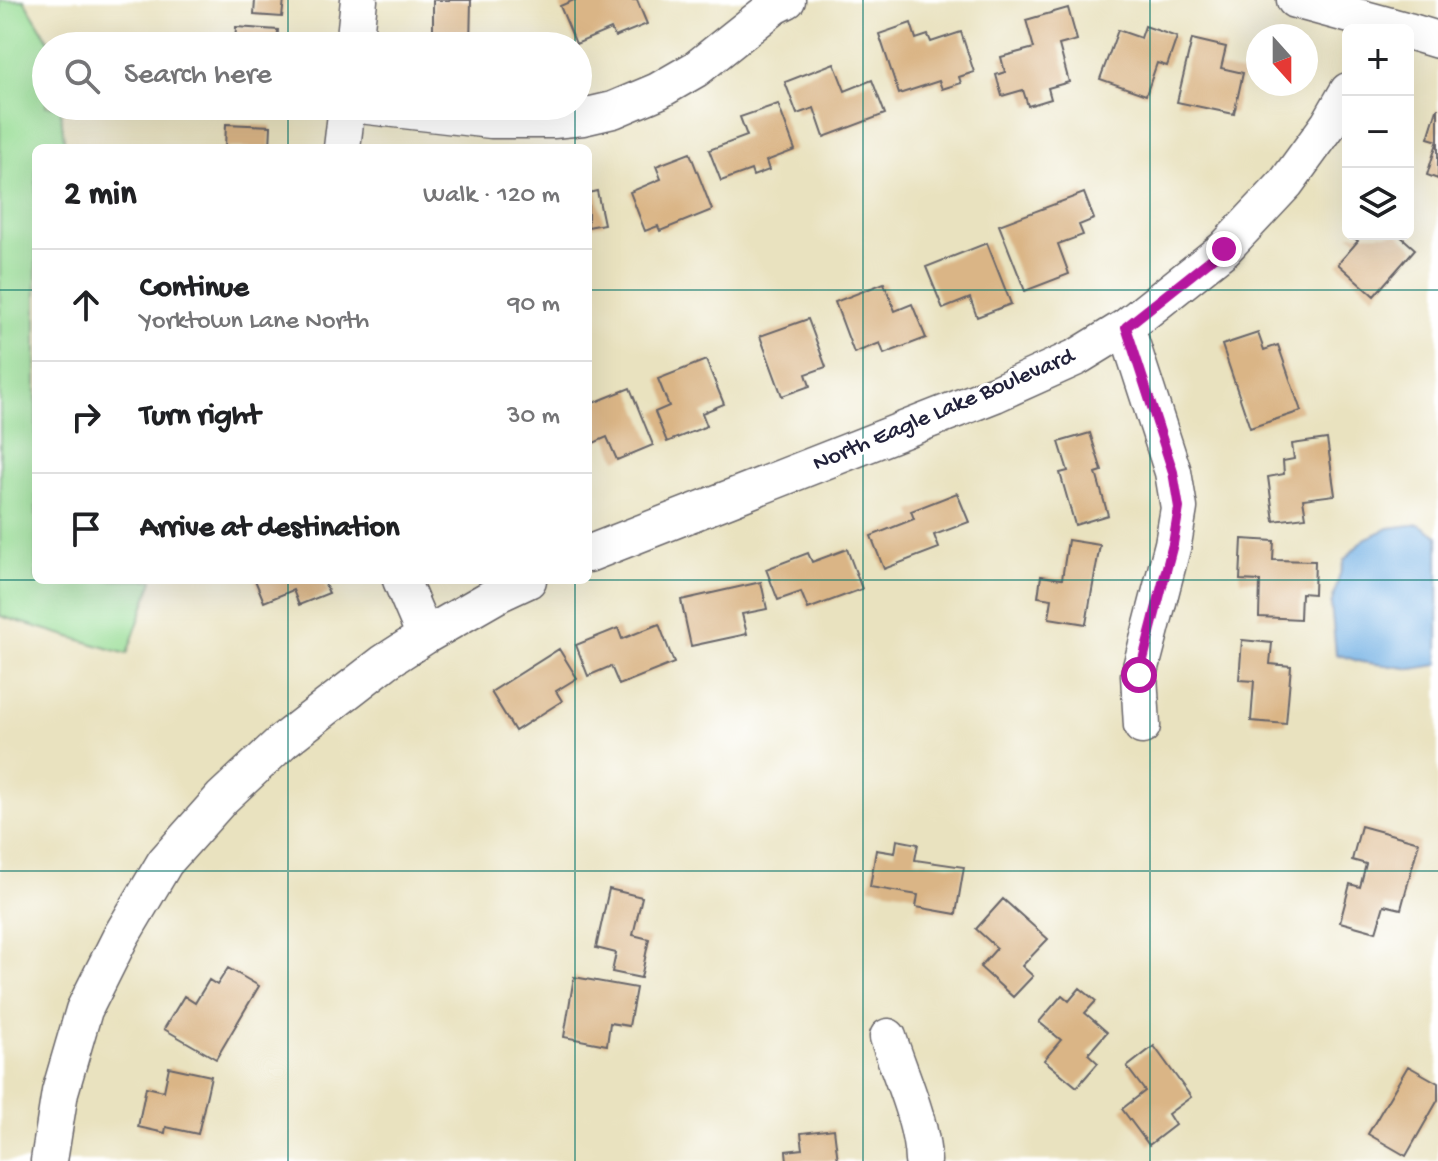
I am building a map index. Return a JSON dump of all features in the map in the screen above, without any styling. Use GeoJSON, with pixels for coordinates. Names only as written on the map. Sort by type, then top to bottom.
{"type":"FeatureCollection","features":[{"type":"Feature","properties":{"kind":"street"},"geometry":{"type":"LineString","coordinates":[[356,32],[359,0]]}},
{"type":"Feature","properties":{"kind":"street"},"geometry":{"type":"LineString","coordinates":[[592,115],[613,110],[658,91],[696,69],[775,6],[787,0]]}},
{"type":"Feature","properties":{"kind":"street"},"geometry":{"type":"LineString","coordinates":[[1295,0],[1395,23],[1438,40]]}},
{"type":"Feature","properties":{"kind":"street","name":"North Eagle Lake Boulevard"},"geometry":{"type":"LineString","coordinates":[[592,552],[995,394],[1077,357],[1126,327],[1235,238],[1286,183],[1329,124],[1345,96]]}},
{"type":"Feature","properties":{"kind":"street"},"geometry":{"type":"LineString","coordinates":[[342,144],[345,120]]}},
{"type":"Feature","properties":{"kind":"street"},"geometry":{"type":"LineString","coordinates":[[491,120],[553,120]]}},
{"type":"Feature","properties":{"kind":"street"},"geometry":{"type":"LineString","coordinates":[[1126,327],[1173,472],[1179,508],[1173,544],[1139,675],[1142,726]]}},
{"type":"Feature","properties":{"kind":"street"},"geometry":{"type":"LineString","coordinates":[[403,584],[425,636]]}},
{"type":"Feature","properties":{"kind":"street"},"geometry":{"type":"LineString","coordinates":[[49,1161],[60,1092],[84,1010],[121,936],[165,862],[222,798],[283,741],[385,662],[466,611],[520,584]]}},
{"type":"Feature","properties":{"kind":"street"},"geometry":{"type":"LineString","coordinates":[[888,1037],[915,1119],[923,1161]]}},
{"type":"Feature","properties":{"kind":"green space"},"geometry":{"type":"Polygon","coordinates":[[[0,0],[24,0],[43,32],[32,32],[32,120],[62,120],[65,144],[32,144],[32,584],[152,584],[127,654],[0,616],[0,0]]]}},
{"type":"Feature","properties":{"kind":"water"},"geometry":{"type":"Polygon","coordinates":[[[1419,524],[1438,536],[1438,665],[1413,669],[1361,662],[1336,654],[1331,605],[1344,560],[1364,539],[1389,528],[1419,524]]]}},
{"type":"Feature","properties":{"kind":"building"},"geometry":{"type":"Polygon","coordinates":[[[255,0],[284,0],[282,17],[254,15],[255,0]]]}},
{"type":"Feature","properties":{"kind":"building"},"geometry":{"type":"Polygon","coordinates":[[[433,0],[471,0],[470,32],[433,32],[433,0]]]}},
{"type":"Feature","properties":{"kind":"building"},"geometry":{"type":"Polygon","coordinates":[[[574,0],[637,0],[647,24],[615,37],[611,29],[592,37],[592,32],[571,32],[560,6],[574,0]]]}},
{"type":"Feature","properties":{"kind":"building"},"geometry":{"type":"Polygon","coordinates":[[[1068,8],[1077,40],[1059,45],[1069,82],[1048,88],[1051,99],[1028,106],[1023,90],[1002,96],[996,75],[1005,72],[1001,57],[1034,48],[1026,20],[1068,8]]]}},
{"type":"Feature","properties":{"kind":"building"},"geometry":{"type":"Polygon","coordinates":[[[911,23],[916,39],[928,35],[931,42],[961,32],[974,72],[959,77],[961,83],[942,89],[939,81],[899,94],[879,34],[911,23]]]}},
{"type":"Feature","properties":{"kind":"building"},"geometry":{"type":"Polygon","coordinates":[[[1145,26],[1177,37],[1167,66],[1157,63],[1146,95],[1100,79],[1118,30],[1141,38],[1145,26]]]}},
{"type":"Feature","properties":{"kind":"building"},"geometry":{"type":"Polygon","coordinates":[[[236,27],[278,30],[278,32],[236,32],[236,27]]]}},
{"type":"Feature","properties":{"kind":"building"},"geometry":{"type":"Polygon","coordinates":[[[1192,39],[1226,47],[1221,68],[1243,73],[1234,114],[1177,102],[1192,39]]]}},
{"type":"Feature","properties":{"kind":"building"},"geometry":{"type":"Polygon","coordinates":[[[834,63],[845,91],[872,80],[885,114],[824,137],[814,108],[797,114],[785,82],[834,63]]]}},
{"type":"Feature","properties":{"kind":"building"},"geometry":{"type":"Polygon","coordinates":[[[778,104],[795,150],[766,161],[769,170],[753,176],[751,170],[721,181],[709,150],[747,136],[740,117],[778,104]]]}},
{"type":"Feature","properties":{"kind":"building"},"geometry":{"type":"Polygon","coordinates":[[[1438,109],[1438,141],[1428,138],[1438,109]]]}},
{"type":"Feature","properties":{"kind":"building"},"geometry":{"type":"Polygon","coordinates":[[[226,124],[271,126],[270,144],[225,144],[226,124]]]}},
{"type":"Feature","properties":{"kind":"building"},"geometry":{"type":"Polygon","coordinates":[[[1438,143],[1438,179],[1427,175],[1438,143]]]}},
{"type":"Feature","properties":{"kind":"building"},"geometry":{"type":"Polygon","coordinates":[[[690,153],[712,210],[660,231],[658,226],[645,231],[630,192],[661,179],[656,166],[690,153]]]}},
{"type":"Feature","properties":{"kind":"building"},"geometry":{"type":"Polygon","coordinates":[[[597,191],[604,224],[592,226],[592,192],[597,191]]]}},
{"type":"Feature","properties":{"kind":"building"},"geometry":{"type":"Polygon","coordinates":[[[1084,193],[1094,219],[1079,225],[1083,235],[1058,244],[1069,274],[1025,291],[999,225],[1084,193]]]}},
{"type":"Feature","properties":{"kind":"building"},"geometry":{"type":"Polygon","coordinates":[[[1405,240],[1415,249],[1374,296],[1338,264],[1358,241],[1405,240]]]}},
{"type":"Feature","properties":{"kind":"building"},"geometry":{"type":"Polygon","coordinates":[[[987,243],[1011,304],[977,317],[970,298],[943,309],[926,267],[987,243]]]}},
{"type":"Feature","properties":{"kind":"building"},"geometry":{"type":"Polygon","coordinates":[[[884,283],[895,311],[912,304],[926,338],[884,354],[880,343],[854,353],[835,302],[884,283]]]}},
{"type":"Feature","properties":{"kind":"building"},"geometry":{"type":"Polygon","coordinates":[[[808,319],[826,367],[806,374],[810,386],[782,396],[760,336],[808,319]]]}},
{"type":"Feature","properties":{"kind":"building"},"geometry":{"type":"Polygon","coordinates":[[[1258,333],[1264,350],[1278,345],[1301,411],[1250,428],[1222,345],[1258,333]]]}},
{"type":"Feature","properties":{"kind":"building"},"geometry":{"type":"Polygon","coordinates":[[[706,360],[724,404],[702,413],[707,426],[667,442],[655,412],[669,406],[658,379],[706,360]]]}},
{"type":"Feature","properties":{"kind":"building"},"geometry":{"type":"Polygon","coordinates":[[[630,388],[653,445],[617,460],[607,437],[592,444],[592,403],[630,388]]]}},
{"type":"Feature","properties":{"kind":"building"},"geometry":{"type":"Polygon","coordinates":[[[1090,433],[1102,471],[1096,473],[1108,515],[1075,525],[1060,473],[1068,471],[1059,442],[1090,433]]]}},
{"type":"Feature","properties":{"kind":"building"},"geometry":{"type":"Polygon","coordinates":[[[1327,439],[1335,495],[1303,499],[1306,517],[1274,521],[1268,477],[1284,474],[1283,461],[1294,459],[1292,444],[1327,439]]]}},
{"type":"Feature","properties":{"kind":"building"},"geometry":{"type":"Polygon","coordinates":[[[957,493],[969,522],[934,535],[939,548],[884,569],[871,536],[914,519],[911,511],[957,493]]]}},
{"type":"Feature","properties":{"kind":"building"},"geometry":{"type":"Polygon","coordinates":[[[1242,539],[1274,541],[1273,560],[1315,561],[1314,594],[1301,593],[1300,619],[1259,617],[1260,581],[1240,580],[1242,539]]]}},
{"type":"Feature","properties":{"kind":"building"},"geometry":{"type":"Polygon","coordinates":[[[1068,540],[1100,545],[1086,624],[1049,618],[1052,599],[1038,597],[1041,576],[1062,579],[1068,540]]]}},
{"type":"Feature","properties":{"kind":"building"},"geometry":{"type":"Polygon","coordinates":[[[847,549],[862,589],[808,609],[801,592],[778,600],[766,569],[808,553],[812,562],[847,549]]]}},
{"type":"Feature","properties":{"kind":"building"},"geometry":{"type":"Polygon","coordinates":[[[761,582],[767,609],[742,614],[747,634],[691,646],[681,600],[761,582]]]}},
{"type":"Feature","properties":{"kind":"building"},"geometry":{"type":"Polygon","coordinates":[[[257,584],[325,584],[329,593],[299,605],[293,590],[264,602],[257,584]]]}},
{"type":"Feature","properties":{"kind":"building"},"geometry":{"type":"Polygon","coordinates":[[[659,624],[674,663],[619,685],[611,666],[588,676],[576,645],[618,628],[622,639],[659,624]]]}},
{"type":"Feature","properties":{"kind":"building"},"geometry":{"type":"Polygon","coordinates":[[[1242,640],[1272,643],[1270,664],[1291,666],[1286,724],[1251,721],[1254,681],[1239,680],[1242,640]]]}},
{"type":"Feature","properties":{"kind":"building"},"geometry":{"type":"Polygon","coordinates":[[[559,649],[577,678],[556,691],[562,701],[515,731],[491,692],[559,649]]]}},
{"type":"Feature","properties":{"kind":"building"},"geometry":{"type":"Polygon","coordinates":[[[1361,826],[1419,842],[1401,909],[1384,905],[1376,932],[1340,922],[1350,884],[1360,887],[1366,864],[1352,860],[1361,826]]]}},
{"type":"Feature","properties":{"kind":"building"},"geometry":{"type":"Polygon","coordinates":[[[897,840],[918,844],[915,860],[964,867],[956,914],[916,907],[918,895],[870,887],[876,850],[895,853],[897,840]]]}},
{"type":"Feature","properties":{"kind":"building"},"geometry":{"type":"Polygon","coordinates":[[[609,889],[642,897],[633,935],[649,939],[641,978],[612,972],[616,953],[596,948],[609,889]]]}},
{"type":"Feature","properties":{"kind":"building"},"geometry":{"type":"Polygon","coordinates":[[[1003,899],[1048,939],[1022,966],[1033,976],[1013,997],[980,967],[997,948],[976,929],[1003,899]]]}},
{"type":"Feature","properties":{"kind":"building"},"geometry":{"type":"Polygon","coordinates":[[[228,968],[259,986],[216,1059],[164,1029],[184,996],[195,1003],[209,980],[217,985],[228,968]]]}},
{"type":"Feature","properties":{"kind":"building"},"geometry":{"type":"Polygon","coordinates":[[[574,977],[636,988],[629,1026],[610,1023],[607,1045],[564,1037],[574,977]]]}},
{"type":"Feature","properties":{"kind":"building"},"geometry":{"type":"Polygon","coordinates":[[[1080,988],[1096,1001],[1085,1013],[1107,1032],[1088,1054],[1098,1063],[1077,1087],[1044,1060],[1061,1040],[1039,1022],[1062,995],[1069,1001],[1080,988]]]}},
{"type":"Feature","properties":{"kind":"building"},"geometry":{"type":"Polygon","coordinates":[[[1154,1046],[1191,1097],[1168,1114],[1175,1125],[1149,1145],[1122,1109],[1145,1091],[1127,1067],[1154,1046]]]}},
{"type":"Feature","properties":{"kind":"building"},"geometry":{"type":"Polygon","coordinates":[[[1408,1066],[1438,1083],[1438,1100],[1406,1156],[1368,1134],[1408,1066]]]}},
{"type":"Feature","properties":{"kind":"building"},"geometry":{"type":"Polygon","coordinates":[[[169,1067],[211,1076],[198,1134],[166,1127],[165,1133],[138,1127],[146,1087],[164,1091],[169,1067]]]}},
{"type":"Feature","properties":{"kind":"building"},"geometry":{"type":"Polygon","coordinates":[[[834,1129],[838,1161],[787,1161],[786,1151],[803,1149],[801,1133],[834,1129]]]}},
{"type":"Feature","properties":{"kind":"route"},"geometry":{"type":"LineString","coordinates":[[1139,675],[1173,544],[1179,508],[1173,472],[1126,327],[1224,249]]}}]}
